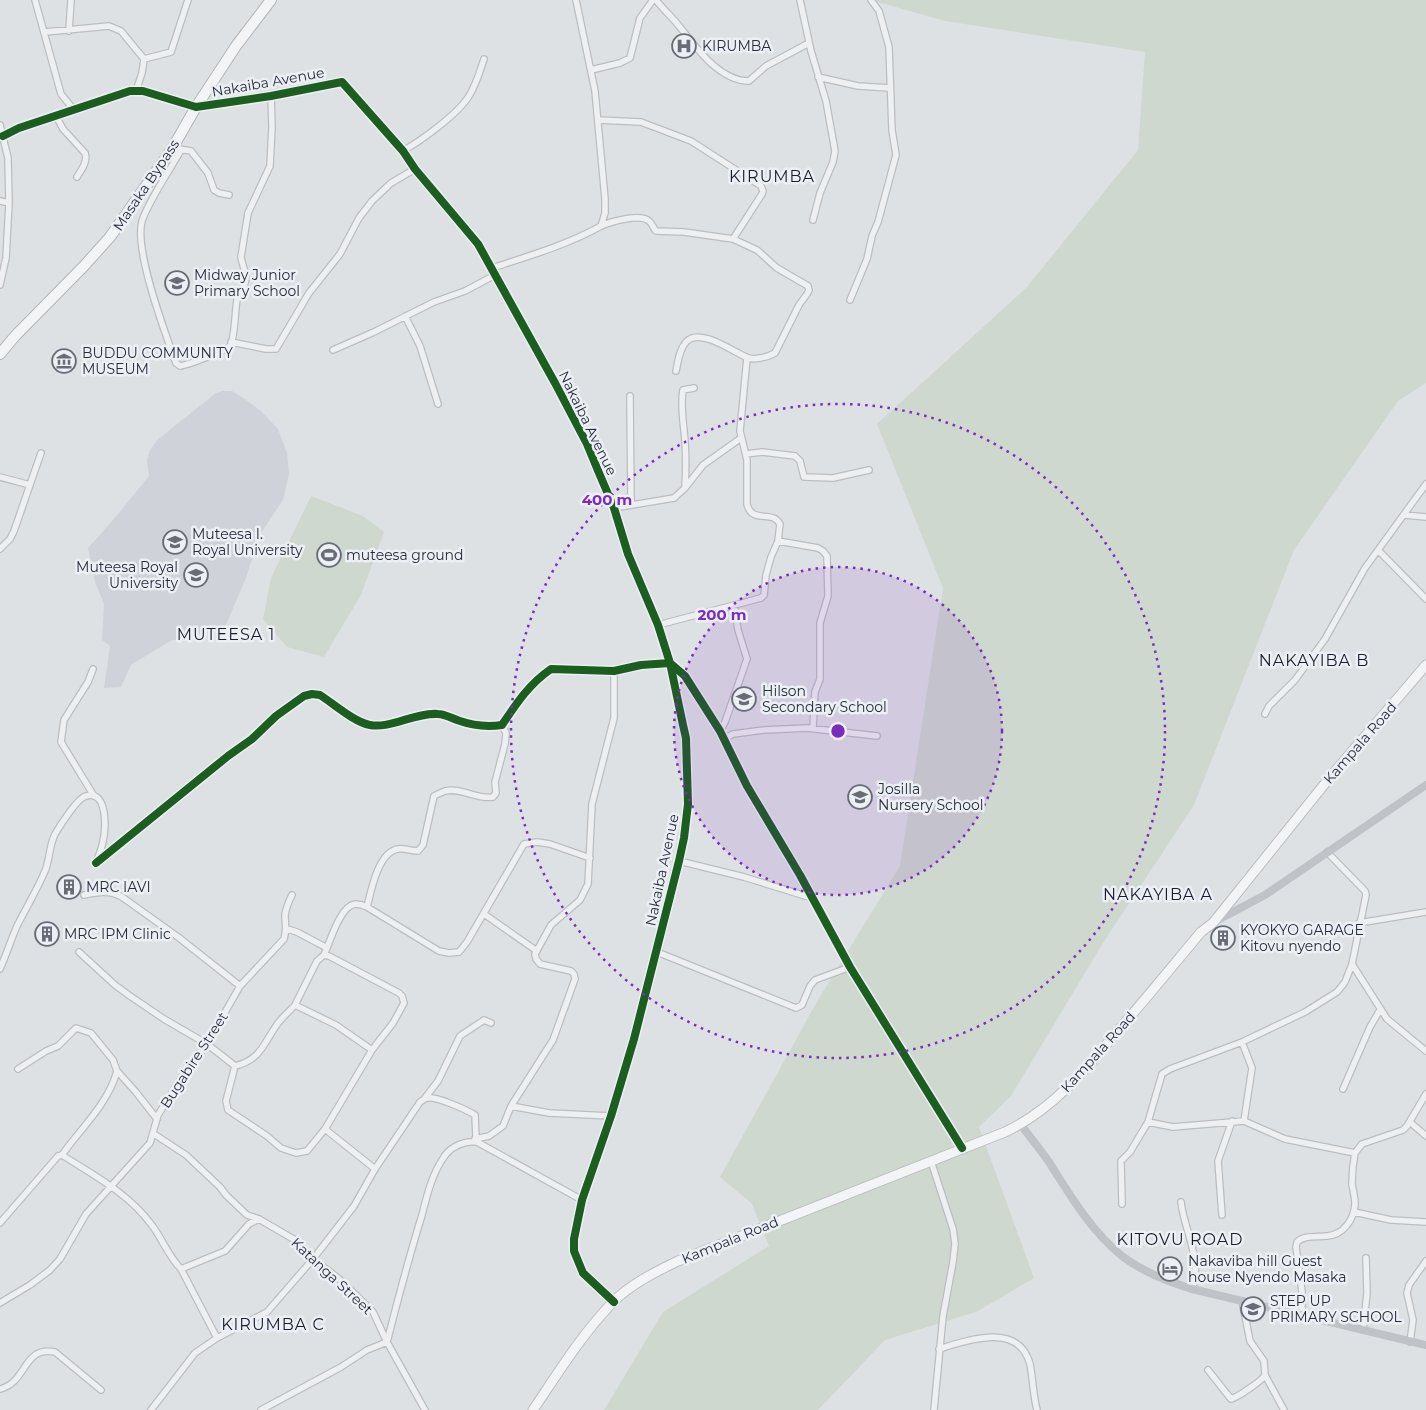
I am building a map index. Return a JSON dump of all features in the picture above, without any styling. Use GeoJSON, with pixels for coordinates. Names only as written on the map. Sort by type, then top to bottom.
{"type":"FeatureCollection","features":[{"type":"Feature","properties":{"kind":"highway","name":"Masaka Bypass"},"geometry":{"type":"LineString","coordinates":[[0,354],[15,336],[110,238],[176,149],[196,107],[236,46],[271,0]]}},
{"type":"Feature","properties":{"kind":"main road","name":"Kampala Road"},"geometry":{"type":"LineString","coordinates":[[533,1410],[568,1360],[614,1302],[643,1280],[678,1261],[1021,1125],[1050,1103],[1076,1080],[1201,932],[1213,922],[1331,776],[1426,665]]}},
{"type":"Feature","properties":{"kind":"street"},"geometry":{"type":"LineString","coordinates":[[35,0],[61,94],[74,110]]}},
{"type":"Feature","properties":{"kind":"street"},"geometry":{"type":"LineString","coordinates":[[69,30],[70,0]]}},
{"type":"Feature","properties":{"kind":"street"},"geometry":{"type":"LineString","coordinates":[[144,59],[170,52],[188,0]]}},
{"type":"Feature","properties":{"kind":"street"},"geometry":{"type":"LineString","coordinates":[[582,0],[577,3],[592,70],[605,199],[605,214],[601,226]]}},
{"type":"Feature","properties":{"kind":"street"},"geometry":{"type":"LineString","coordinates":[[592,70],[620,63],[630,58],[640,18],[654,0],[712,65],[737,79],[750,81],[766,66],[809,43]]}},
{"type":"Feature","properties":{"kind":"street"},"geometry":{"type":"LineString","coordinates":[[800,0],[809,43],[826,101],[835,156],[820,193],[814,220]]}},
{"type":"Feature","properties":{"kind":"street"},"geometry":{"type":"LineString","coordinates":[[850,300],[867,259],[872,236],[878,222],[895,162],[896,149],[892,130],[887,40],[879,11],[871,0]]}},
{"type":"Feature","properties":{"kind":"street"},"geometry":{"type":"LineString","coordinates":[[45,32],[110,26],[121,31],[144,59],[142,74],[136,91]]}},
{"type":"Feature","properties":{"kind":"street"},"geometry":{"type":"LineString","coordinates":[[402,150],[444,122],[465,101],[470,94],[484,59]]}},
{"type":"Feature","properties":{"kind":"street"},"geometry":{"type":"LineString","coordinates":[[818,77],[858,86],[890,88]]}},
{"type":"Feature","properties":{"kind":"street","name":"Nakaiba Avenue"},"geometry":{"type":"LineString","coordinates":[[3,136],[19,128],[136,91],[143,91],[196,107],[271,96],[342,82],[402,150],[415,169],[478,244],[587,444],[614,508],[628,554],[658,624],[670,663],[686,738],[688,804],[679,861],[634,1039],[611,1116],[582,1200],[574,1239],[578,1262],[583,1273],[614,1302]]}},
{"type":"Feature","properties":{"kind":"street"},"geometry":{"type":"LineString","coordinates":[[229,195],[216,192],[208,173],[191,150],[176,149],[142,221],[141,230],[146,268],[161,320],[178,365],[183,366],[193,363],[226,348],[231,342],[237,300],[246,282],[246,273],[241,257],[248,212],[270,166],[271,96]]}},
{"type":"Feature","properties":{"kind":"street"},"geometry":{"type":"LineString","coordinates":[[56,116],[63,129],[85,153],[86,161],[77,177]]}},
{"type":"Feature","properties":{"kind":"street"},"geometry":{"type":"LineString","coordinates":[[598,120],[641,122],[691,141],[761,186],[762,194],[733,240]]}},
{"type":"Feature","properties":{"kind":"street"},"geometry":{"type":"LineString","coordinates":[[0,125],[8,158],[9,203],[6,258],[0,285]]}},
{"type":"Feature","properties":{"kind":"street"},"geometry":{"type":"LineString","coordinates":[[231,342],[266,349],[276,348],[305,300],[340,254],[359,218],[372,201],[391,183],[415,169]]}},
{"type":"Feature","properties":{"kind":"street"},"geometry":{"type":"LineString","coordinates":[[0,201],[9,203]]}},
{"type":"Feature","properties":{"kind":"street"},"geometry":{"type":"LineString","coordinates":[[605,214],[613,221]]}},
{"type":"Feature","properties":{"kind":"street"},"geometry":{"type":"LineString","coordinates":[[492,268],[543,252],[613,221],[638,218],[648,220],[656,231],[692,233],[733,240],[763,254],[772,264],[805,284],[809,290],[799,305],[775,353],[763,358],[747,358],[733,349],[704,338],[692,338],[682,348],[676,372]]}},
{"type":"Feature","properties":{"kind":"street"},"geometry":{"type":"LineString","coordinates":[[333,350],[434,302],[465,291],[496,275]]}},
{"type":"Feature","properties":{"kind":"street"},"geometry":{"type":"LineString","coordinates":[[405,316],[420,346],[438,404]]}},
{"type":"Feature","properties":{"kind":"street"},"geometry":{"type":"LineString","coordinates":[[658,624],[760,598],[764,595],[768,566],[778,541],[779,521],[774,518],[753,515],[748,510],[746,454],[740,431],[747,358]]}},
{"type":"Feature","properties":{"kind":"street"},"geometry":{"type":"LineString","coordinates":[[685,488],[686,460],[682,411],[683,390],[694,388]]}},
{"type":"Feature","properties":{"kind":"street"},"geometry":{"type":"LineString","coordinates":[[630,396],[631,505]]}},
{"type":"Feature","properties":{"kind":"street"},"geometry":{"type":"LineString","coordinates":[[614,508],[674,498],[685,488],[703,465],[741,438]]}},
{"type":"Feature","properties":{"kind":"street"},"geometry":{"type":"LineString","coordinates":[[746,454],[762,452],[795,456],[800,462],[804,478],[833,478],[869,470]]}},
{"type":"Feature","properties":{"kind":"street"},"geometry":{"type":"LineString","coordinates":[[0,549],[10,539],[14,531],[40,453]]}},
{"type":"Feature","properties":{"kind":"street"},"geometry":{"type":"LineString","coordinates":[[0,478],[30,485]]}},
{"type":"Feature","properties":{"kind":"street"},"geometry":{"type":"LineString","coordinates":[[1265,714],[1269,706],[1295,680],[1325,639],[1351,590],[1426,484]]}},
{"type":"Feature","properties":{"kind":"street"},"geometry":{"type":"LineString","coordinates":[[1404,515],[1426,517]]}},
{"type":"Feature","properties":{"kind":"street"},"geometry":{"type":"LineString","coordinates":[[778,541],[818,548],[827,556],[828,596],[820,622],[820,679],[815,692],[813,728]]}},
{"type":"Feature","properties":{"kind":"street"},"geometry":{"type":"LineString","coordinates":[[1378,550],[1426,599]]}},
{"type":"Feature","properties":{"kind":"street"},"geometry":{"type":"LineString","coordinates":[[720,731],[725,722],[747,659],[738,630],[734,605]]}},
{"type":"Feature","properties":{"kind":"street"},"geometry":{"type":"LineString","coordinates":[[502,726],[514,705],[551,669],[614,671],[641,665],[670,663],[685,676],[720,731],[747,786],[850,967],[962,1148]]}},
{"type":"Feature","properties":{"kind":"street"},"geometry":{"type":"LineString","coordinates":[[93,669],[88,682],[64,720],[61,742],[94,796],[100,800],[104,808],[103,842],[96,863],[252,739],[276,716],[304,696],[320,695],[363,723],[371,725],[439,714],[469,724],[488,727],[502,726]]}},
{"type":"Feature","properties":{"kind":"street"},"geometry":{"type":"LineString","coordinates":[[261,1410],[334,1371],[367,1350],[387,1342],[415,1236],[437,1169],[444,1156],[450,1150],[473,1139],[489,1136],[503,1126],[512,1106],[553,1040],[575,979],[574,974],[571,971],[537,962],[535,954],[551,925],[580,900],[588,884],[592,804],[614,718],[614,671]]}},
{"type":"Feature","properties":{"kind":"street"},"geometry":{"type":"LineString","coordinates":[[367,906],[375,877],[388,853],[396,849],[418,851],[423,845],[434,796],[446,791],[457,791],[484,799],[493,797],[496,794],[495,782],[505,744],[506,732],[502,726]]}},
{"type":"Feature","properties":{"kind":"street"},"geometry":{"type":"LineString","coordinates":[[724,739],[733,734],[764,730],[813,728],[877,736]]}},
{"type":"Feature","properties":{"kind":"street"},"geometry":{"type":"LineString","coordinates":[[1213,922],[1265,895],[1426,785]]}},
{"type":"Feature","properties":{"kind":"street"},"geometry":{"type":"LineString","coordinates":[[0,969],[17,927],[44,873],[55,834],[80,799],[87,795],[94,796]]}},
{"type":"Feature","properties":{"kind":"street"},"geometry":{"type":"LineString","coordinates":[[235,1066],[245,1063],[258,1055],[276,1026],[295,1005],[317,961],[324,955],[343,912],[349,906],[356,904],[367,906],[439,951],[459,952],[484,914],[524,844],[537,842],[550,844],[590,858]]}},
{"type":"Feature","properties":{"kind":"street"},"geometry":{"type":"LineString","coordinates":[[1122,1204],[1122,1161],[1130,1152],[1148,1122],[1162,1074],[1170,1069],[1242,1042],[1305,1012],[1337,992],[1345,982],[1352,964],[1359,923],[1366,899],[1364,891],[1327,852]]}},
{"type":"Feature","properties":{"kind":"street"},"geometry":{"type":"LineString","coordinates":[[679,861],[744,877],[812,898]]}},
{"type":"Feature","properties":{"kind":"street"},"geometry":{"type":"LineString","coordinates":[[84,895],[104,892],[114,893],[122,897],[178,937],[240,986]]}},
{"type":"Feature","properties":{"kind":"street","name":"Bugabire Street"},"geometry":{"type":"LineString","coordinates":[[0,1303],[30,1285],[50,1270],[60,1259],[86,1214],[150,1142],[157,1119],[181,1078],[207,1044],[240,986],[280,945],[287,929],[286,912],[292,895]]}},
{"type":"Feature","properties":{"kind":"street"},"geometry":{"type":"LineString","coordinates":[[1359,923],[1426,912]]}},
{"type":"Feature","properties":{"kind":"street"},"geometry":{"type":"LineString","coordinates":[[484,914],[536,951]]}},
{"type":"Feature","properties":{"kind":"street"},"geometry":{"type":"LineString","coordinates":[[287,929],[298,932],[327,948]]}},
{"type":"Feature","properties":{"kind":"street"},"geometry":{"type":"LineString","coordinates":[[79,952],[130,996],[164,1019],[207,1044],[235,1066]]}},
{"type":"Feature","properties":{"kind":"street"},"geometry":{"type":"LineString","coordinates":[[657,952],[796,1008],[802,1005],[810,986],[815,980],[850,967]]}},
{"type":"Feature","properties":{"kind":"street"},"geometry":{"type":"LineString","coordinates":[[235,1066],[226,1101],[228,1110],[267,1136],[281,1148],[296,1153],[307,1151],[325,1129],[372,1050],[404,1003],[402,996],[324,955]]}},
{"type":"Feature","properties":{"kind":"street"},"geometry":{"type":"LineString","coordinates":[[1352,964],[1387,1019],[1426,1051]]}},
{"type":"Feature","properties":{"kind":"street"},"geometry":{"type":"LineString","coordinates":[[295,1005],[336,1025],[372,1050]]}},
{"type":"Feature","properties":{"kind":"street"},"geometry":{"type":"LineString","coordinates":[[1343,1089],[1370,1026],[1380,1010]]}},
{"type":"Feature","properties":{"kind":"street"},"geometry":{"type":"LineString","coordinates":[[151,1410],[195,1353],[217,1338],[267,1312],[313,1259],[354,1206],[375,1169],[420,1102],[438,1081],[460,1036],[484,1020],[491,1023]]}},
{"type":"Feature","properties":{"kind":"street"},"geometry":{"type":"LineString","coordinates":[[18,1069],[46,1051],[58,1046],[76,1028],[91,1033],[112,1060],[117,1072],[157,1119]]}},
{"type":"Feature","properties":{"kind":"street"},"geometry":{"type":"LineString","coordinates":[[1242,1042],[1252,1068],[1244,1121]]}},
{"type":"Feature","properties":{"kind":"street"},"geometry":{"type":"LineString","coordinates":[[0,1223],[58,1156],[62,1155],[92,1118],[110,1091],[117,1072]]}},
{"type":"Feature","properties":{"kind":"street"},"geometry":{"type":"LineString","coordinates":[[1302,1315],[1302,1292],[1296,1242],[1303,1238],[1339,1234],[1345,1229],[1354,1212],[1355,1203],[1352,1177],[1355,1153],[1362,1144],[1403,1130],[1411,1123],[1426,1094]]}},
{"type":"Feature","properties":{"kind":"street"},"geometry":{"type":"LineString","coordinates":[[425,1098],[432,1098],[468,1110],[475,1115],[473,1139]]}},
{"type":"Feature","properties":{"kind":"street"},"geometry":{"type":"LineString","coordinates":[[512,1106],[549,1113],[611,1116]]}},
{"type":"Feature","properties":{"kind":"street"},"geometry":{"type":"LineString","coordinates":[[1222,1215],[1218,1161],[1232,1121]]}},
{"type":"Feature","properties":{"kind":"street"},"geometry":{"type":"LineString","coordinates":[[1148,1122],[1173,1127],[1244,1121],[1285,1139],[1355,1153]]}},
{"type":"Feature","properties":{"kind":"street"},"geometry":{"type":"LineString","coordinates":[[1411,1123],[1426,1136]]}},
{"type":"Feature","properties":{"kind":"street"},"geometry":{"type":"LineString","coordinates":[[1021,1125],[1048,1160],[1076,1205],[1096,1229],[1122,1256],[1161,1279],[1192,1289],[1426,1345]]}},
{"type":"Feature","properties":{"kind":"street"},"geometry":{"type":"LineString","coordinates":[[325,1129],[375,1169]]}},
{"type":"Feature","properties":{"kind":"street"},"geometry":{"type":"LineString","coordinates":[[154,1134],[186,1155],[220,1187],[246,1216],[249,1224]]}},
{"type":"Feature","properties":{"kind":"street"},"geometry":{"type":"LineString","coordinates":[[473,1139],[582,1200]]}},
{"type":"Feature","properties":{"kind":"street"},"geometry":{"type":"LineString","coordinates":[[62,1155],[111,1186],[150,1223],[181,1269],[217,1338]]}},
{"type":"Feature","properties":{"kind":"street"},"geometry":{"type":"LineString","coordinates":[[931,1161],[953,1229],[954,1244],[953,1262],[939,1349],[934,1410]]}},
{"type":"Feature","properties":{"kind":"street"},"geometry":{"type":"LineString","coordinates":[[105,1193],[118,1192]]}},
{"type":"Feature","properties":{"kind":"street"},"geometry":{"type":"LineString","coordinates":[[1181,1202],[1184,1220],[1193,1249],[1195,1280],[1192,1289]]}},
{"type":"Feature","properties":{"kind":"street"},"geometry":{"type":"LineString","coordinates":[[1354,1212],[1392,1220],[1426,1222]]}},
{"type":"Feature","properties":{"kind":"street","name":"Katanga Street"},"geometry":{"type":"LineString","coordinates":[[246,1216],[260,1219],[295,1240],[313,1259],[338,1278],[373,1312],[423,1409]]}},
{"type":"Feature","properties":{"kind":"street"},"geometry":{"type":"LineString","coordinates":[[181,1269],[225,1251],[249,1224],[260,1219]]}},
{"type":"Feature","properties":{"kind":"street"},"geometry":{"type":"LineString","coordinates":[[1363,1330],[1367,1292],[1366,1258]]}},
{"type":"Feature","properties":{"kind":"street"},"geometry":{"type":"LineString","coordinates":[[1410,1342],[1413,1320],[1407,1293],[1409,1285],[1426,1261]]}},
{"type":"Feature","properties":{"kind":"street"},"geometry":{"type":"LineString","coordinates":[[1242,1301],[1250,1341],[1264,1361],[1265,1375],[1284,1410]]}},
{"type":"Feature","properties":{"kind":"street"},"geometry":{"type":"LineString","coordinates":[[939,1349],[968,1340],[988,1337],[1000,1337],[1018,1344],[1029,1362],[1037,1410]]}},
{"type":"Feature","properties":{"kind":"street"},"geometry":{"type":"LineString","coordinates":[[0,1389],[15,1382],[30,1359],[41,1351],[47,1350],[55,1352],[101,1390]]}},
{"type":"Feature","properties":{"kind":"street"},"geometry":{"type":"LineString","coordinates":[[1208,1370],[1231,1399],[1263,1379],[1265,1375]]}},
{"type":"Feature","properties":{"kind":"shaded area"},"geometry":{"type":"Polygon","coordinates":[[[876,0],[1426,0],[1426,383],[1398,401],[1294,550],[1194,805],[1103,943],[1011,1096],[979,1127],[1034,1278],[976,1312],[885,1340],[818,1410],[604,1410],[663,1312],[769,1246],[752,1204],[720,1177],[819,998],[900,866],[943,588],[877,424],[1026,288],[1138,150],[1145,52],[945,21],[876,0]]]}},
{"type":"Feature","properties":{"kind":"shaded area","name":"Muteesa I. Royal University"},"geometry":{"type":"Polygon","coordinates":[[[232,391],[245,399],[261,411],[278,429],[287,453],[289,474],[283,500],[259,536],[246,578],[225,627],[170,641],[131,665],[121,687],[104,688],[110,646],[102,640],[104,604],[95,582],[88,548],[149,476],[147,461],[150,450],[157,440],[216,393],[232,391]]]}},
{"type":"Feature","properties":{"kind":"shaded area","name":"muteesa ground"},"geometry":{"type":"Polygon","coordinates":[[[311,496],[363,516],[384,532],[361,595],[324,657],[287,647],[263,619],[271,578],[311,496]]]}},
{"type":"Feature","properties":{"kind":"cycle path"},"geometry":{"type":"LineString","coordinates":[[3,136],[19,128],[130,91],[143,91],[196,107],[271,96],[342,82],[403,151],[415,169],[478,244],[587,444],[614,508],[628,554],[658,625],[670,663],[686,738],[688,804],[679,861],[634,1039],[611,1116],[582,1200],[574,1239],[574,1251],[583,1273],[614,1302]]}},
{"type":"Feature","properties":{"kind":"cycle path"},"geometry":{"type":"LineString","coordinates":[[96,863],[228,756],[252,739],[276,716],[304,696],[320,695],[351,717],[370,725],[386,725],[421,715],[438,714],[470,724],[496,726],[502,725],[530,688],[551,669],[614,671],[641,665],[670,663],[685,676],[720,731],[747,786],[800,875],[850,967],[962,1148]]}},
{"type":"Feature","properties":{"kind":"place","name":"KIRUMBA"},"geometry":{"type":"Point","coordinates":[684,46]}},
{"type":"Feature","properties":{"kind":"place","name":"Midway Junior Primary School"},"geometry":{"type":"Point","coordinates":[177,283]}},
{"type":"Feature","properties":{"kind":"place","name":"BUDDU COMMUNITY MUSEUM"},"geometry":{"type":"Point","coordinates":[64,361]}},
{"type":"Feature","properties":{"kind":"place","name":"Muteesa I. Royal University"},"geometry":{"type":"Point","coordinates":[175,542]}},
{"type":"Feature","properties":{"kind":"place","name":"muteesa ground"},"geometry":{"type":"Point","coordinates":[329,555]}},
{"type":"Feature","properties":{"kind":"place","name":"Muteesa Royal University"},"geometry":{"type":"Point","coordinates":[196,575]}},
{"type":"Feature","properties":{"kind":"place","name":"Hilson Secondary School"},"geometry":{"type":"Point","coordinates":[744,699]}},
{"type":"Feature","properties":{"kind":"place","name":"Josilla Nursery School"},"geometry":{"type":"Point","coordinates":[860,797]}},
{"type":"Feature","properties":{"kind":"place","name":"MRC IAVI"},"geometry":{"type":"Point","coordinates":[69,887]}},
{"type":"Feature","properties":{"kind":"place","name":"MRC IPM Clinic"},"geometry":{"type":"Point","coordinates":[47,934]}},
{"type":"Feature","properties":{"kind":"place","name":"KYOKYO GARAGE Kitovu nyendo"},"geometry":{"type":"Point","coordinates":[1223,938]}},
{"type":"Feature","properties":{"kind":"place","name":"Nakaviba hill Guest house Nyendo Masaka"},"geometry":{"type":"Point","coordinates":[1170,1269]}},
{"type":"Feature","properties":{"kind":"place","name":"STEP UP PRIMARY SCHOOL"},"geometry":{"type":"Point","coordinates":[1253,1309]}},
{"type":"Feature","properties":{"kind":"district","name":"KIRUMBA"},"geometry":{"type":"Point","coordinates":[772,176]}},
{"type":"Feature","properties":{"kind":"district","name":"MUTEESA 1"},"geometry":{"type":"Point","coordinates":[226,634]}},
{"type":"Feature","properties":{"kind":"district","name":"NAKAYIBA B"},"geometry":{"type":"Point","coordinates":[1314,660]}},
{"type":"Feature","properties":{"kind":"district","name":"NAKAYIBA A"},"geometry":{"type":"Point","coordinates":[1158,894]}},
{"type":"Feature","properties":{"kind":"district","name":"KITOVU ROAD"},"geometry":{"type":"Point","coordinates":[1180,1239]}},
{"type":"Feature","properties":{"kind":"district","name":"KIRUMBA C"},"geometry":{"type":"Point","coordinates":[273,1324]}}]}
